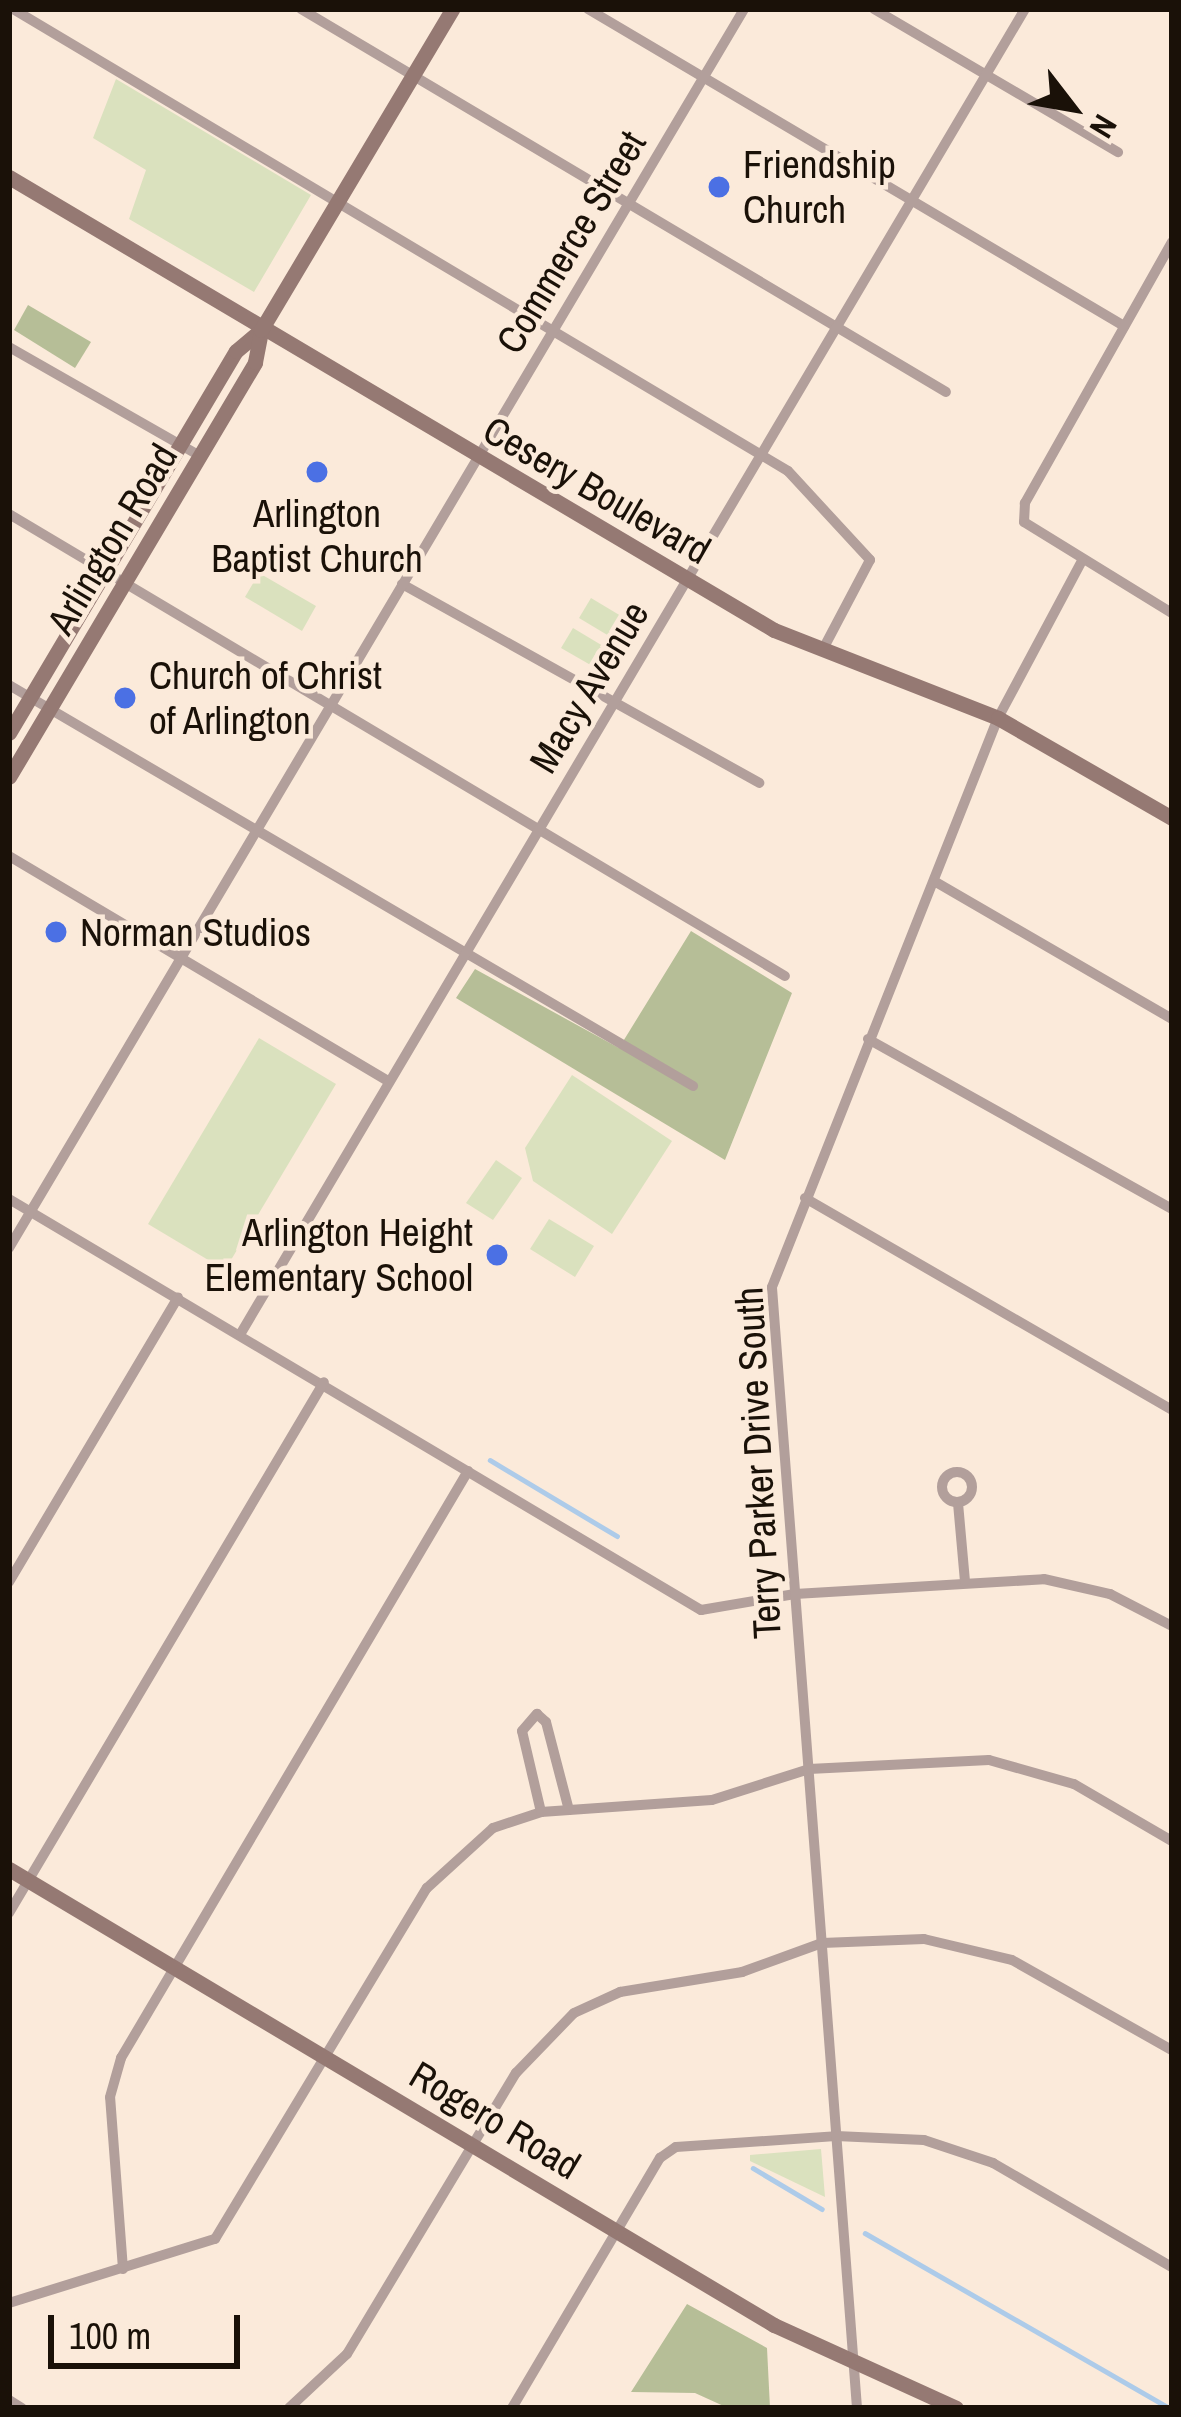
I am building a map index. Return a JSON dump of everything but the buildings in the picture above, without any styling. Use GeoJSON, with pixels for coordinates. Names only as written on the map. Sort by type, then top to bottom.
{"type":"FeatureCollection","features":[{"type":"Feature","properties":{"kind":"main road","name":"Arlington Road"},"geometry":{"type":"LineString","coordinates":[[9,734],[236,351],[261,330],[452,9]]}},
{"type":"Feature","properties":{"kind":"main road","name":"Cesery Boulevard"},"geometry":{"type":"LineString","coordinates":[[9,177],[687,580],[823,650],[998,718],[1172,818]]}},
{"type":"Feature","properties":{"kind":"main road","name":"Arlington Road"},"geometry":{"type":"LineString","coordinates":[[9,777],[256,362],[261,330]]}},
{"type":"Feature","properties":{"kind":"main road","name":"Rogero Road"},"geometry":{"type":"LineString","coordinates":[[9,1869],[616,2232],[851,2362],[956,2408]]}},
{"type":"Feature","properties":{"kind":"street"},"geometry":{"type":"LineString","coordinates":[[13,9],[763,453],[870,560],[823,650]]}},
{"type":"Feature","properties":{"kind":"street"},"geometry":{"type":"LineString","coordinates":[[43,26],[50,9]]}},
{"type":"Feature","properties":{"kind":"street"},"geometry":{"type":"LineString","coordinates":[[302,9],[946,392]]}},
{"type":"Feature","properties":{"kind":"street"},"geometry":{"type":"LineString","coordinates":[[588,9],[1124,326]]}},
{"type":"Feature","properties":{"kind":"street","name":"Commerce Street"},"geometry":{"type":"LineString","coordinates":[[9,1248],[744,9]]}},
{"type":"Feature","properties":{"kind":"street"},"geometry":{"type":"LineString","coordinates":[[874,9],[1118,152]]}},
{"type":"Feature","properties":{"kind":"street","name":"Macy Avenue"},"geometry":{"type":"LineString","coordinates":[[241,1333],[1025,9]]}},
{"type":"Feature","properties":{"kind":"street"},"geometry":{"type":"LineString","coordinates":[[1172,242],[1025,503],[1024,522],[1168,611],[1172,594]]}},
{"type":"Feature","properties":{"kind":"street"},"geometry":{"type":"LineString","coordinates":[[9,346],[200,456]]}},
{"type":"Feature","properties":{"kind":"street"},"geometry":{"type":"LineString","coordinates":[[9,514],[784,976]]}},
{"type":"Feature","properties":{"kind":"street","name":"Terry Parker Drive South"},"geometry":{"type":"LineString","coordinates":[[857,2408],[772,1287],[998,718],[1082,561]]}},
{"type":"Feature","properties":{"kind":"street"},"geometry":{"type":"LineString","coordinates":[[402,584],[612,706],[685,737],[759,783]]}},
{"type":"Feature","properties":{"kind":"street"},"geometry":{"type":"LineString","coordinates":[[9,685],[464,956],[693,1086]]}},
{"type":"Feature","properties":{"kind":"street"},"geometry":{"type":"LineString","coordinates":[[9,856],[389,1082]]}},
{"type":"Feature","properties":{"kind":"street"},"geometry":{"type":"LineString","coordinates":[[934,881],[1172,1019]]}},
{"type":"Feature","properties":{"kind":"street"},"geometry":{"type":"LineString","coordinates":[[868,1039],[1172,1209]]}},
{"type":"Feature","properties":{"kind":"street"},"geometry":{"type":"LineString","coordinates":[[805,1198],[1172,1410]]}},
{"type":"Feature","properties":{"kind":"street"},"geometry":{"type":"LineString","coordinates":[[9,1199],[324,1382],[700,1610],[795,1594],[965,1581],[1079,1584],[1172,1625]]}},
{"type":"Feature","properties":{"kind":"street"},"geometry":{"type":"LineString","coordinates":[[9,1582],[178,1297]]}},
{"type":"Feature","properties":{"kind":"street"},"geometry":{"type":"LineString","coordinates":[[9,1913],[324,1382]]}},
{"type":"Feature","properties":{"kind":"street"},"geometry":{"type":"LineString","coordinates":[[123,2269],[113,2078],[468,1472]]}},
{"type":"Feature","properties":{"kind":"street"},"geometry":{"type":"LineString","coordinates":[[958,1503],[965,1581]]}},
{"type":"Feature","properties":{"kind":"street"},"geometry":{"type":"LineString","coordinates":[[542,1812],[522,1731],[537,1714],[546,1722],[569,1810]]}},
{"type":"Feature","properties":{"kind":"street"},"geometry":{"type":"LineString","coordinates":[[9,2302],[215,2239],[447,1862],[493,1828],[542,1812],[712,1799],[809,1769],[936,1759],[1032,1767],[1172,1841]]}},
{"type":"Feature","properties":{"kind":"street"},"geometry":{"type":"LineString","coordinates":[[289,2408],[347,2354],[516,2073],[574,2013],[634,1987],[742,1972],[822,1943],[971,1946],[1047,1976],[1172,2050]]}},
{"type":"Feature","properties":{"kind":"street"},"geometry":{"type":"LineString","coordinates":[[512,2408],[660,2158],[676,2147],[880,2135],[958,2149],[1172,2267]]}},
{"type":"Feature","properties":{"kind":"street"},"geometry":{"type":"LineString","coordinates":[[9,2400],[22,2408]]}},
{"type":"Feature","properties":{"kind":"green space"},"geometry":{"type":"Polygon","coordinates":[[[116,79],[311,195],[254,292],[129,219],[146,170],[93,138],[116,79]]]}},
{"type":"Feature","properties":{"kind":"green space"},"geometry":{"type":"Polygon","coordinates":[[[28,305],[91,342],[75,368],[14,330],[28,305]]]}},
{"type":"Feature","properties":{"kind":"green space"},"geometry":{"type":"Polygon","coordinates":[[[259,573],[316,606],[302,631],[245,597],[259,573]]]}},
{"type":"Feature","properties":{"kind":"green space"},"geometry":{"type":"Polygon","coordinates":[[[591,598],[631,622],[619,642],[579,618],[591,598]]]}},
{"type":"Feature","properties":{"kind":"green space"},"geometry":{"type":"Polygon","coordinates":[[[573,628],[613,652],[601,671],[561,648],[573,628]]]}},
{"type":"Feature","properties":{"kind":"green space"},"geometry":{"type":"Polygon","coordinates":[[[691,931],[792,993],[725,1160],[456,998],[475,969],[619,1048],[691,931]]]}},
{"type":"Feature","properties":{"kind":"green space"},"geometry":{"type":"Polygon","coordinates":[[[259,1038],[336,1084],[225,1270],[148,1224],[259,1038]]]}},
{"type":"Feature","properties":{"kind":"green space"},"geometry":{"type":"Polygon","coordinates":[[[572,1075],[672,1141],[612,1234],[533,1181],[525,1148],[572,1075]]]}},
{"type":"Feature","properties":{"kind":"green space"},"geometry":{"type":"Polygon","coordinates":[[[496,1160],[522,1178],[493,1220],[466,1203],[496,1160]]]}},
{"type":"Feature","properties":{"kind":"green space"},"geometry":{"type":"Polygon","coordinates":[[[549,1219],[594,1246],[575,1277],[530,1249],[549,1219]]]}},
{"type":"Feature","properties":{"kind":"green space"},"geometry":{"type":"Polygon","coordinates":[[[821,2149],[825,2197],[750,2161],[750,2155],[821,2149]]]}},
{"type":"Feature","properties":{"kind":"green space"},"geometry":{"type":"Polygon","coordinates":[[[687,2304],[767,2348],[770,2408],[728,2408],[695,2393],[631,2392],[687,2304]]]}},
{"type":"Feature","properties":{"kind":"waterway"},"geometry":{"type":"LineString","coordinates":[[490,1460],[617,1536]]}},
{"type":"Feature","properties":{"kind":"waterway"},"geometry":{"type":"LineString","coordinates":[[753,2168],[822,2209]]}},
{"type":"Feature","properties":{"kind":"waterway"},"geometry":{"type":"LineString","coordinates":[[865,2233],[1169,2408]]}},
{"type":"Feature","properties":{"kind":"place","name":"Friendship Church"},"geometry":{"type":"Point","coordinates":[719,187]}},
{"type":"Feature","properties":{"kind":"place","name":"Arlington Baptist Church"},"geometry":{"type":"Point","coordinates":[317,472]}},
{"type":"Feature","properties":{"kind":"place","name":"Church of Christ of Arlington"},"geometry":{"type":"Point","coordinates":[125,698]}},
{"type":"Feature","properties":{"kind":"place","name":"Norman Studios"},"geometry":{"type":"Point","coordinates":[56,932]}},
{"type":"Feature","properties":{"kind":"place","name":"Arlington Height Elementary School"},"geometry":{"type":"Point","coordinates":[497,1255]}}]}
